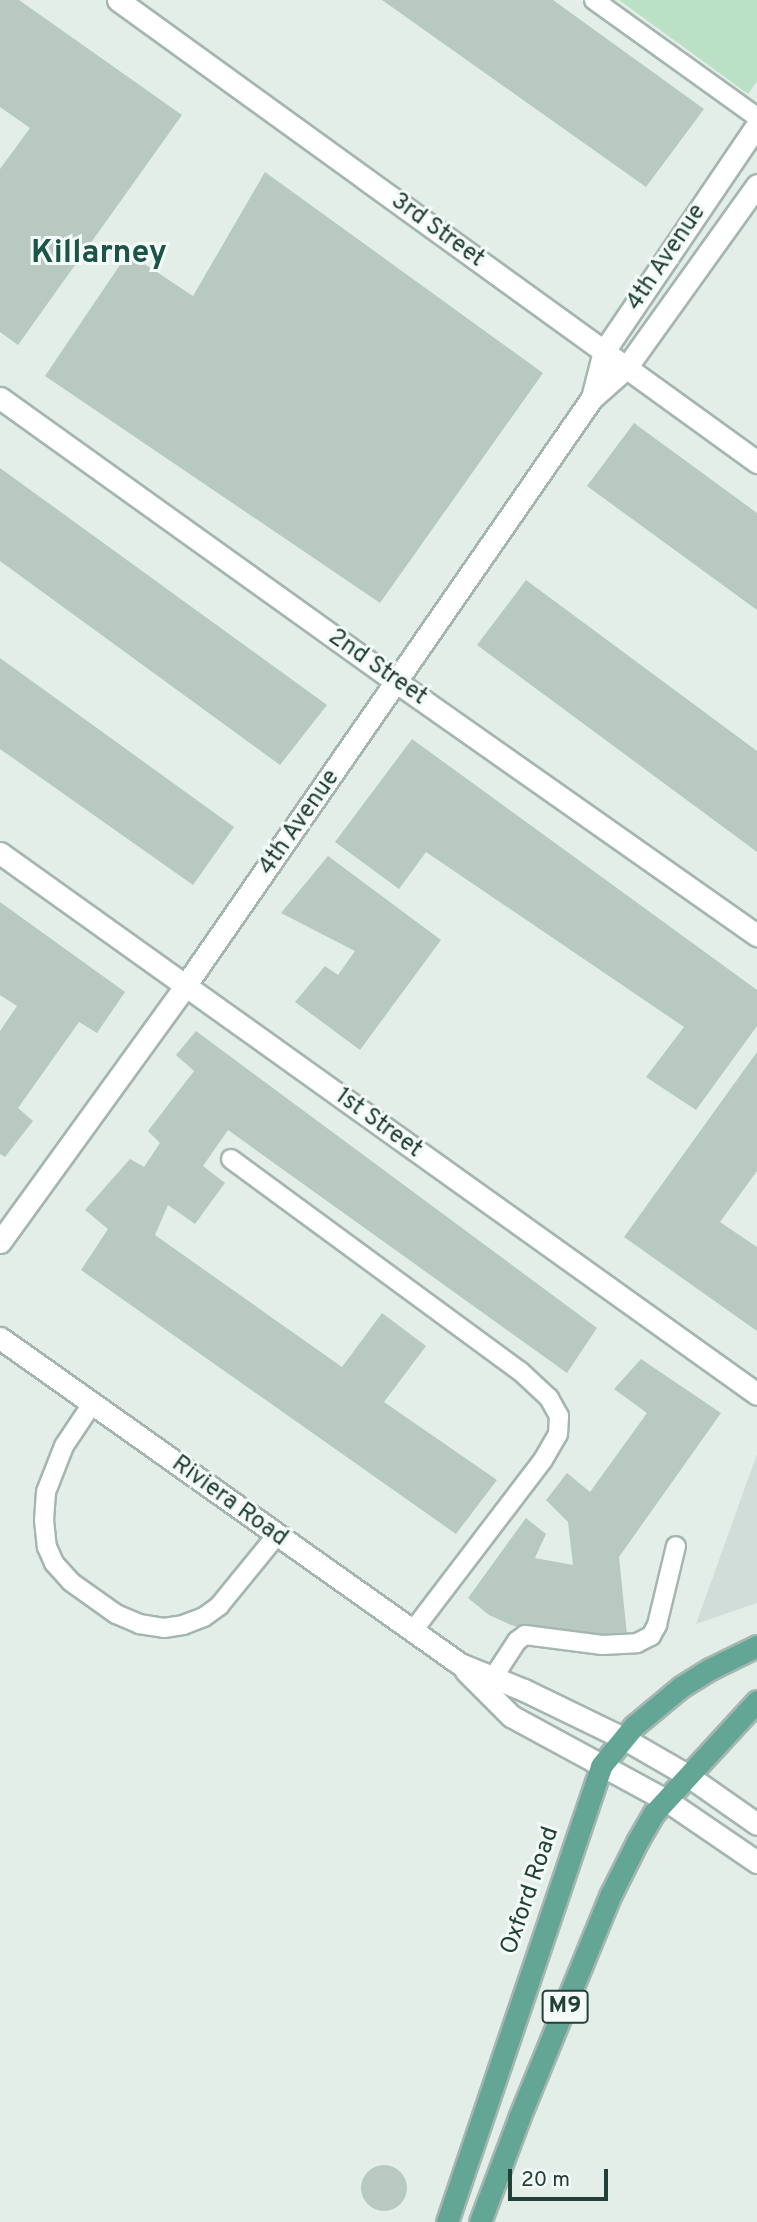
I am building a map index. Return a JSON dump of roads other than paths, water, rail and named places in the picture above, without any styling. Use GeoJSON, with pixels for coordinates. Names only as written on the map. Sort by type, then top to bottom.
{"type":"FeatureCollection","features":[{"type":"Feature","properties":{"kind":"main road","name":"Oxford Road"},"geometry":{"type":"LineString","coordinates":[[447,2222],[601,1766],[623,1738],[681,1688],[710,1669],[757,1646]]}},
{"type":"Feature","properties":{"kind":"main road","name":"M9"},"geometry":{"type":"LineString","coordinates":[[480,2222],[519,2118],[611,1894],[636,1842],[687,1775],[757,1701]]}},
{"type":"Feature","properties":{"kind":"street","name":"3rd Street"},"geometry":{"type":"LineString","coordinates":[[118,0],[757,462]]}},
{"type":"Feature","properties":{"kind":"street","name":"4th Avenue"},"geometry":{"type":"LineString","coordinates":[[592,398],[604,351],[757,125]]}},
{"type":"Feature","properties":{"kind":"street","name":"4th Avenue"},"geometry":{"type":"LineString","coordinates":[[0,1242],[185,986],[398,683],[592,398],[626,368],[757,185]]}},
{"type":"Feature","properties":{"kind":"street","name":"2nd Street"},"geometry":{"type":"LineString","coordinates":[[0,398],[398,683],[757,935]]}},
{"type":"Feature","properties":{"kind":"street","name":"1st Street"},"geometry":{"type":"LineString","coordinates":[[0,853],[757,1394]]}},
{"type":"Feature","properties":{"kind":"street","name":"Riviera Road"},"geometry":{"type":"LineString","coordinates":[[0,1338],[276,1536],[489,1684],[623,1738],[687,1775],[757,1824]]}},
{"type":"Feature","properties":{"kind":"street","name":"Riviera Road"},"geometry":{"type":"LineString","coordinates":[[489,1684],[511,1717],[666,1800],[757,1862]]}},
{"type":"Feature","properties":{"kind":"lane"},"geometry":{"type":"LineString","coordinates":[[594,0],[757,117]]}},
{"type":"Feature","properties":{"kind":"lane"},"geometry":{"type":"LineString","coordinates":[[231,1159],[520,1371],[549,1398],[559,1416],[558,1434],[543,1461],[412,1632]]}},
{"type":"Feature","properties":{"kind":"lane"},"geometry":{"type":"LineString","coordinates":[[92,1404],[64,1446],[46,1492],[44,1520],[47,1547],[54,1563],[71,1582],[116,1614],[139,1624],[164,1628],[183,1625],[204,1617],[219,1606],[276,1536]]}},
{"type":"Feature","properties":{"kind":"lane"},"geometry":{"type":"LineString","coordinates":[[489,1684],[517,1641],[525,1635],[601,1645],[637,1643],[651,1636],[657,1625],[676,1546]]}},
{"type":"Feature","properties":{"kind":"district","name":"Killarney"},"geometry":{"type":"Point","coordinates":[99,254]}}]}
